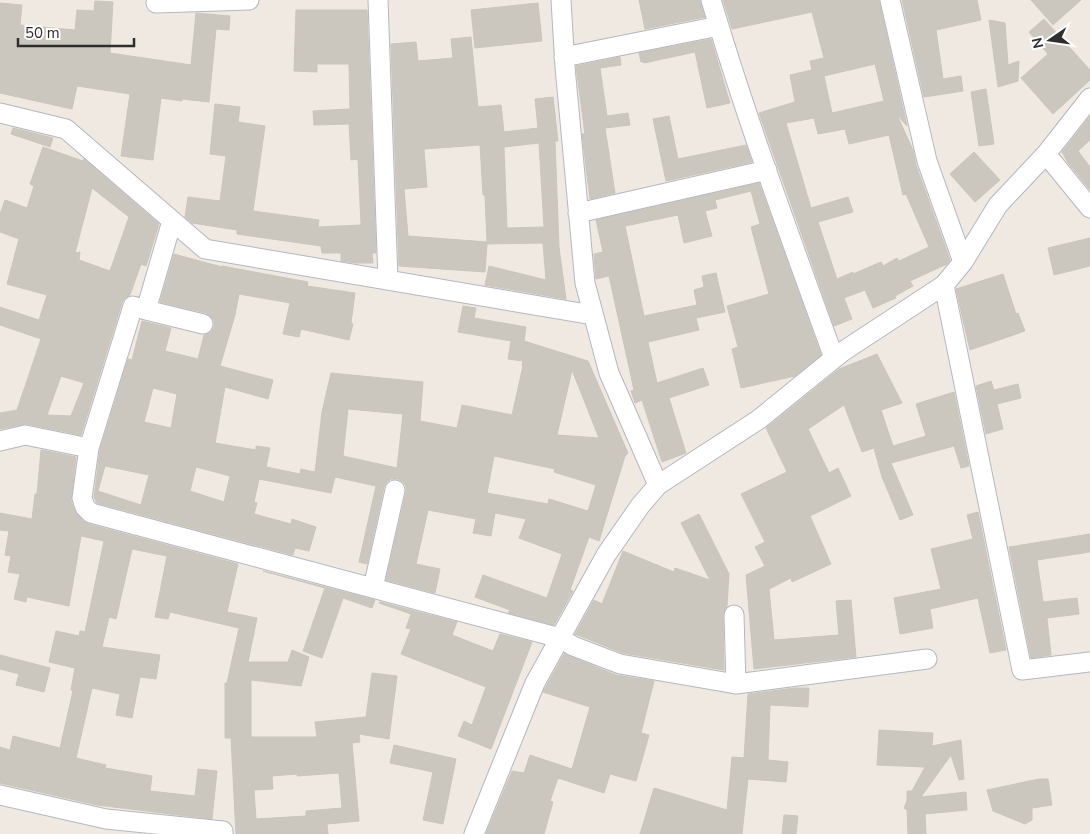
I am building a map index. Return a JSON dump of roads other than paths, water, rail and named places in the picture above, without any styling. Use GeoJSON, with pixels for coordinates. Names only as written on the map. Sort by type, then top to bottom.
{"type":"FeatureCollection","features":[{"type":"Feature","properties":{"kind":"street"},"geometry":{"type":"LineString","coordinates":[[156,3],[249,0]]}},
{"type":"Feature","properties":{"kind":"street"},"geometry":{"type":"LineString","coordinates":[[378,0],[388,280]]}},
{"type":"Feature","properties":{"kind":"street"},"geometry":{"type":"LineString","coordinates":[[561,0],[564,57],[585,283],[609,373],[658,485]]}},
{"type":"Feature","properties":{"kind":"street"},"geometry":{"type":"LineString","coordinates":[[712,0],[767,170],[834,358]]}},
{"type":"Feature","properties":{"kind":"street"},"geometry":{"type":"LineString","coordinates":[[890,0],[927,161],[963,262]]}},
{"type":"Feature","properties":{"kind":"street"},"geometry":{"type":"LineString","coordinates":[[564,57],[719,26]]}},
{"type":"Feature","properties":{"kind":"street"},"geometry":{"type":"LineString","coordinates":[[474,834],[535,683],[606,555],[640,506],[658,485],[758,420],[834,358],[944,285],[963,262],[998,205],[1046,154],[1090,98]]}},
{"type":"Feature","properties":{"kind":"street"},"geometry":{"type":"LineString","coordinates":[[0,114],[66,129],[205,249],[593,315]]}},
{"type":"Feature","properties":{"kind":"street"},"geometry":{"type":"LineString","coordinates":[[1046,154],[1090,208]]}},
{"type":"Feature","properties":{"kind":"street"},"geometry":{"type":"LineString","coordinates":[[578,213],[767,170]]}},
{"type":"Feature","properties":{"kind":"street"},"geometry":{"type":"LineString","coordinates":[[146,310],[172,221]]}},
{"type":"Feature","properties":{"kind":"street"},"geometry":{"type":"LineString","coordinates":[[944,285],[1022,670],[1090,662]]}},
{"type":"Feature","properties":{"kind":"street"},"geometry":{"type":"LineString","coordinates":[[203,324],[133,306],[89,448],[82,498],[85,507],[91,513],[560,638],[574,646],[620,664],[736,684],[927,659]]}},
{"type":"Feature","properties":{"kind":"street"},"geometry":{"type":"LineString","coordinates":[[0,441],[25,435],[89,448]]}},
{"type":"Feature","properties":{"kind":"street"},"geometry":{"type":"LineString","coordinates":[[373,588],[395,490]]}},
{"type":"Feature","properties":{"kind":"street"},"geometry":{"type":"LineString","coordinates":[[734,615],[736,684]]}},
{"type":"Feature","properties":{"kind":"street"},"geometry":{"type":"LineString","coordinates":[[0,795],[106,819],[223,831],[223,834]]}}]}
